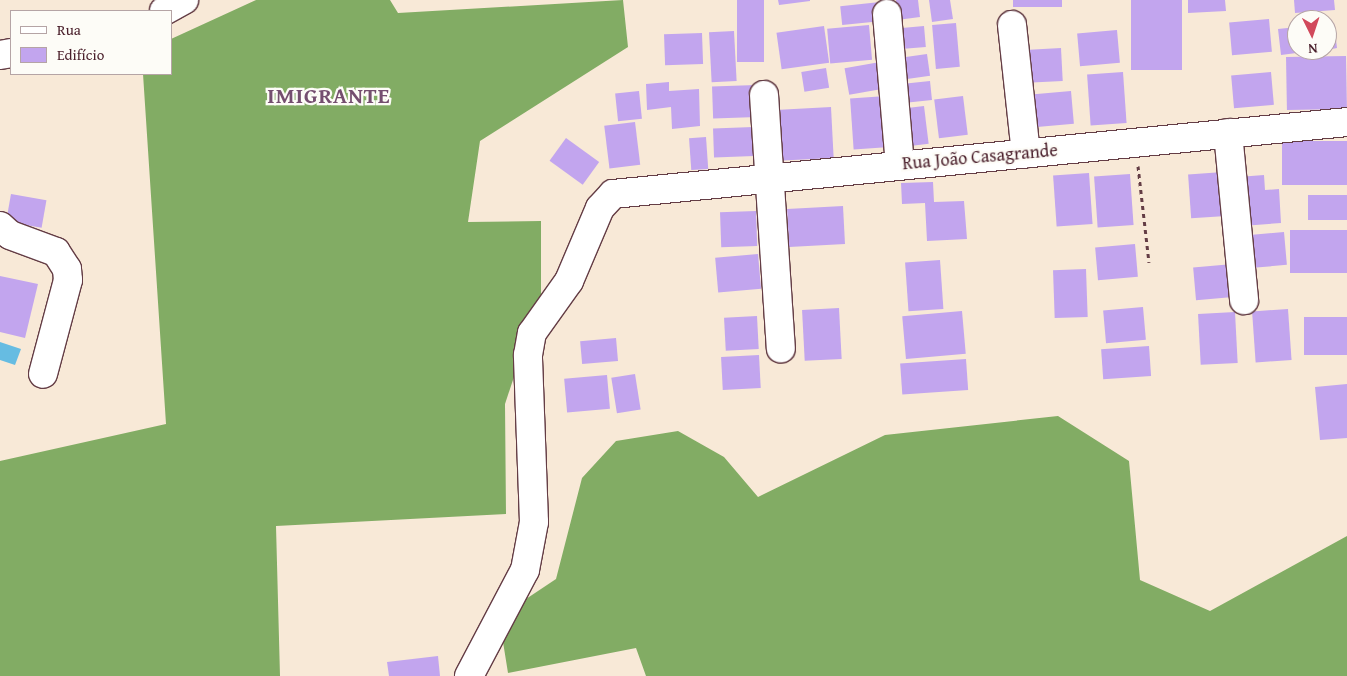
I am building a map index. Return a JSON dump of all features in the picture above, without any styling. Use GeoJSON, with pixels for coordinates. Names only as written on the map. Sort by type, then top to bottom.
{"type":"FeatureCollection","features":[{"type":"Feature","properties":{"kind":"street"},"geometry":{"type":"LineString","coordinates":[[166,10],[184,0]]}},
{"type":"Feature","properties":{"kind":"street"},"geometry":{"type":"LineString","coordinates":[[887,14],[900,165]]}},
{"type":"Feature","properties":{"kind":"street"},"geometry":{"type":"LineString","coordinates":[[1012,25],[1026,153]]}},
{"type":"Feature","properties":{"kind":"street"},"geometry":{"type":"LineString","coordinates":[[764,95],[782,348]]}},
{"type":"Feature","properties":{"kind":"street","name":"Rua João Casagrande"},"geometry":{"type":"LineString","coordinates":[[468,675],[525,570],[534,522],[528,355],[532,333],[569,281],[600,208],[613,194],[1347,122]]}},
{"type":"Feature","properties":{"kind":"street"},"geometry":{"type":"LineString","coordinates":[[1228,134],[1244,300]]}},
{"type":"Feature","properties":{"kind":"street"},"geometry":{"type":"LineString","coordinates":[[0,226],[10,235],[56,252],[67,269],[68,280],[44,374]]}},
{"type":"Feature","properties":{"kind":"path"},"geometry":{"type":"LineString","coordinates":[[1136,143],[1149,262]]}},
{"type":"Feature","properties":{"kind":"green space"},"geometry":{"type":"Polygon","coordinates":[[[256,0],[390,0],[398,13],[623,0],[628,47],[480,141],[468,222],[541,221],[541,295],[505,404],[506,514],[276,526],[280,676],[0,676],[0,461],[166,424],[143,75],[172,75],[172,39],[256,0]]]}},
{"type":"Feature","properties":{"kind":"green space"},"geometry":{"type":"Polygon","coordinates":[[[1058,416],[1129,461],[1140,580],[1210,611],[1347,536],[1347,676],[646,676],[636,648],[508,673],[499,617],[556,579],[582,478],[616,441],[678,431],[724,457],[758,497],[885,435],[1058,416]]]}},
{"type":"Feature","properties":{"kind":"water"},"geometry":{"type":"Polygon","coordinates":[[[0,342],[21,349],[15,365],[0,360],[0,342]]]}},
{"type":"Feature","properties":{"kind":"building"},"geometry":{"type":"Polygon","coordinates":[[[737,0],[764,0],[764,62],[737,62],[737,0]]]}},
{"type":"Feature","properties":{"kind":"building"},"geometry":{"type":"Polygon","coordinates":[[[778,0],[810,0],[810,1],[779,5],[778,0]]]}},
{"type":"Feature","properties":{"kind":"building"},"geometry":{"type":"Polygon","coordinates":[[[896,0],[918,0],[920,17],[897,20],[896,0]]]}},
{"type":"Feature","properties":{"kind":"building"},"geometry":{"type":"Polygon","coordinates":[[[929,0],[950,0],[953,19],[932,22],[929,0]]]}},
{"type":"Feature","properties":{"kind":"building"},"geometry":{"type":"Polygon","coordinates":[[[1013,0],[1062,0],[1062,7],[1013,7],[1013,0]]]}},
{"type":"Feature","properties":{"kind":"building"},"geometry":{"type":"Polygon","coordinates":[[[1131,0],[1182,0],[1182,70],[1131,70],[1131,0]]]}},
{"type":"Feature","properties":{"kind":"building"},"geometry":{"type":"Polygon","coordinates":[[[1188,0],[1225,0],[1226,11],[1188,13],[1188,0]]]}},
{"type":"Feature","properties":{"kind":"building"},"geometry":{"type":"Polygon","coordinates":[[[1294,0],[1334,0],[1335,10],[1295,10],[1294,0]]]}},
{"type":"Feature","properties":{"kind":"building"},"geometry":{"type":"Polygon","coordinates":[[[880,2],[882,21],[842,25],[840,6],[880,2]]]}},
{"type":"Feature","properties":{"kind":"building"},"geometry":{"type":"Polygon","coordinates":[[[1269,19],[1272,52],[1232,55],[1229,22],[1269,19]]]}},
{"type":"Feature","properties":{"kind":"building"},"geometry":{"type":"Polygon","coordinates":[[[956,23],[960,67],[936,69],[932,25],[956,23]]]}},
{"type":"Feature","properties":{"kind":"building"},"geometry":{"type":"Polygon","coordinates":[[[869,25],[872,60],[830,64],[827,29],[869,25]]]}},
{"type":"Feature","properties":{"kind":"building"},"geometry":{"type":"Polygon","coordinates":[[[824,26],[829,63],[782,69],[776,33],[824,26]]]}},
{"type":"Feature","properties":{"kind":"building"},"geometry":{"type":"Polygon","coordinates":[[[924,26],[926,47],[901,49],[899,28],[924,26]]]}},
{"type":"Feature","properties":{"kind":"building"},"geometry":{"type":"Polygon","coordinates":[[[1287,28],[1287,54],[1281,55],[1278,29],[1287,28]]]}},
{"type":"Feature","properties":{"kind":"building"},"geometry":{"type":"Polygon","coordinates":[[[1117,30],[1120,63],[1080,66],[1077,33],[1117,30]]]}},
{"type":"Feature","properties":{"kind":"building"},"geometry":{"type":"Polygon","coordinates":[[[734,31],[737,81],[712,82],[709,32],[734,31]]]}},
{"type":"Feature","properties":{"kind":"building"},"geometry":{"type":"Polygon","coordinates":[[[702,33],[703,64],[665,65],[664,34],[702,33]]]}},
{"type":"Feature","properties":{"kind":"building"},"geometry":{"type":"Polygon","coordinates":[[[1061,48],[1063,81],[1022,83],[1020,50],[1061,48]]]}},
{"type":"Feature","properties":{"kind":"building"},"geometry":{"type":"Polygon","coordinates":[[[927,54],[930,76],[905,79],[902,57],[927,54]]]}},
{"type":"Feature","properties":{"kind":"building"},"geometry":{"type":"Polygon","coordinates":[[[1337,56],[1346,56],[1347,109],[1287,110],[1286,57],[1287,60],[1337,60],[1337,56]]]}},
{"type":"Feature","properties":{"kind":"building"},"geometry":{"type":"Polygon","coordinates":[[[880,62],[885,89],[849,95],[845,68],[880,62]]]}},
{"type":"Feature","properties":{"kind":"building"},"geometry":{"type":"Polygon","coordinates":[[[826,68],[829,88],[804,92],[801,72],[826,68]]]}},
{"type":"Feature","properties":{"kind":"building"},"geometry":{"type":"Polygon","coordinates":[[[1123,72],[1127,123],[1091,125],[1087,75],[1123,72]]]}},
{"type":"Feature","properties":{"kind":"building"},"geometry":{"type":"Polygon","coordinates":[[[1271,72],[1274,105],[1234,108],[1231,75],[1271,72]]]}},
{"type":"Feature","properties":{"kind":"building"},"geometry":{"type":"Polygon","coordinates":[[[930,81],[932,100],[901,103],[899,84],[930,81]]]}},
{"type":"Feature","properties":{"kind":"building"},"geometry":{"type":"Polygon","coordinates":[[[669,82],[669,91],[699,89],[700,126],[672,129],[671,107],[647,110],[646,84],[669,82]]]}},
{"type":"Feature","properties":{"kind":"building"},"geometry":{"type":"Polygon","coordinates":[[[756,85],[757,117],[713,119],[712,87],[756,85]]]}},
{"type":"Feature","properties":{"kind":"building"},"geometry":{"type":"Polygon","coordinates":[[[639,91],[642,119],[618,121],[615,94],[639,91]]]}},
{"type":"Feature","properties":{"kind":"building"},"geometry":{"type":"Polygon","coordinates":[[[1071,91],[1074,124],[1034,127],[1031,94],[1071,91]]]}},
{"type":"Feature","properties":{"kind":"building"},"geometry":{"type":"Polygon","coordinates":[[[886,96],[890,147],[854,149],[850,99],[886,96]]]}},
{"type":"Feature","properties":{"kind":"building"},"geometry":{"type":"Polygon","coordinates":[[[963,96],[968,135],[939,138],[934,100],[963,96]]]}},
{"type":"Feature","properties":{"kind":"building"},"geometry":{"type":"Polygon","coordinates":[[[924,106],[929,144],[904,147],[899,109],[924,106]]]}},
{"type":"Feature","properties":{"kind":"building"},"geometry":{"type":"Polygon","coordinates":[[[831,107],[834,158],[783,161],[780,110],[831,107]]]}},
{"type":"Feature","properties":{"kind":"building"},"geometry":{"type":"Polygon","coordinates":[[[635,122],[640,165],[609,168],[604,126],[635,122]]]}},
{"type":"Feature","properties":{"kind":"building"},"geometry":{"type":"Polygon","coordinates":[[[753,127],[754,156],[714,157],[713,128],[753,127]]]}},
{"type":"Feature","properties":{"kind":"building"},"geometry":{"type":"Polygon","coordinates":[[[706,137],[708,169],[691,170],[689,138],[706,137]]]}},
{"type":"Feature","properties":{"kind":"building"},"geometry":{"type":"Polygon","coordinates":[[[566,138],[599,162],[583,185],[550,161],[566,138]]]}},
{"type":"Feature","properties":{"kind":"building"},"geometry":{"type":"Polygon","coordinates":[[[1282,141],[1347,141],[1347,185],[1282,185],[1282,141]]]}},
{"type":"Feature","properties":{"kind":"building"},"geometry":{"type":"Polygon","coordinates":[[[1223,172],[1226,216],[1191,218],[1188,174],[1223,172]]]}},
{"type":"Feature","properties":{"kind":"building"},"geometry":{"type":"Polygon","coordinates":[[[1089,173],[1093,224],[1057,226],[1053,176],[1089,173]]]}},
{"type":"Feature","properties":{"kind":"building"},"geometry":{"type":"Polygon","coordinates":[[[1130,174],[1134,225],[1098,227],[1094,177],[1130,174]]]}},
{"type":"Feature","properties":{"kind":"building"},"geometry":{"type":"Polygon","coordinates":[[[1264,175],[1265,190],[1279,189],[1281,223],[1242,226],[1238,177],[1264,175]]]}},
{"type":"Feature","properties":{"kind":"building"},"geometry":{"type":"Polygon","coordinates":[[[933,182],[934,202],[964,201],[967,239],[927,241],[925,203],[902,204],[901,183],[933,182]]]}},
{"type":"Feature","properties":{"kind":"building"},"geometry":{"type":"Polygon","coordinates":[[[11,194],[46,200],[42,228],[6,222],[11,194]]]}},
{"type":"Feature","properties":{"kind":"building"},"geometry":{"type":"Polygon","coordinates":[[[1308,195],[1347,195],[1347,220],[1308,220],[1308,195]]]}},
{"type":"Feature","properties":{"kind":"building"},"geometry":{"type":"Polygon","coordinates":[[[843,206],[845,244],[789,247],[787,209],[843,206]]]}},
{"type":"Feature","properties":{"kind":"building"},"geometry":{"type":"Polygon","coordinates":[[[756,211],[757,246],[721,247],[720,212],[756,211]]]}},
{"type":"Feature","properties":{"kind":"building"},"geometry":{"type":"Polygon","coordinates":[[[1290,230],[1347,230],[1347,273],[1290,273],[1290,230]]]}},
{"type":"Feature","properties":{"kind":"building"},"geometry":{"type":"Polygon","coordinates":[[[1284,232],[1287,265],[1247,268],[1244,235],[1284,232]]]}},
{"type":"Feature","properties":{"kind":"building"},"geometry":{"type":"Polygon","coordinates":[[[1135,244],[1138,277],[1098,280],[1095,247],[1135,244]]]}},
{"type":"Feature","properties":{"kind":"building"},"geometry":{"type":"Polygon","coordinates":[[[758,254],[761,289],[718,293],[715,258],[758,254]]]}},
{"type":"Feature","properties":{"kind":"building"},"geometry":{"type":"Polygon","coordinates":[[[940,260],[943,309],[909,311],[905,262],[940,260]]]}},
{"type":"Feature","properties":{"kind":"building"},"geometry":{"type":"Polygon","coordinates":[[[1233,264],[1236,297],[1196,300],[1193,267],[1233,264]]]}},
{"type":"Feature","properties":{"kind":"building"},"geometry":{"type":"Polygon","coordinates":[[[1086,269],[1088,317],[1055,318],[1053,270],[1086,269]]]}},
{"type":"Feature","properties":{"kind":"building"},"geometry":{"type":"Polygon","coordinates":[[[0,276],[38,284],[25,338],[0,332],[0,276]]]}},
{"type":"Feature","properties":{"kind":"building"},"geometry":{"type":"Polygon","coordinates":[[[1143,307],[1146,340],[1106,343],[1103,310],[1143,307]]]}},
{"type":"Feature","properties":{"kind":"building"},"geometry":{"type":"Polygon","coordinates":[[[839,308],[842,359],[805,361],[802,310],[839,308]]]}},
{"type":"Feature","properties":{"kind":"building"},"geometry":{"type":"Polygon","coordinates":[[[1288,309],[1292,360],[1256,362],[1252,312],[1288,309]]]}},
{"type":"Feature","properties":{"kind":"building"},"geometry":{"type":"Polygon","coordinates":[[[962,311],[966,354],[906,359],[902,316],[962,311]]]}},
{"type":"Feature","properties":{"kind":"building"},"geometry":{"type":"Polygon","coordinates":[[[1235,312],[1238,363],[1201,365],[1198,314],[1235,312]]]}},
{"type":"Feature","properties":{"kind":"building"},"geometry":{"type":"Polygon","coordinates":[[[757,316],[759,349],[726,351],[724,318],[757,316]]]}},
{"type":"Feature","properties":{"kind":"building"},"geometry":{"type":"Polygon","coordinates":[[[1304,317],[1347,317],[1347,355],[1304,355],[1304,317]]]}},
{"type":"Feature","properties":{"kind":"building"},"geometry":{"type":"Polygon","coordinates":[[[616,338],[618,361],[582,364],[580,341],[616,338]]]}},
{"type":"Feature","properties":{"kind":"building"},"geometry":{"type":"Polygon","coordinates":[[[1149,346],[1151,376],[1103,379],[1101,349],[1149,346]]]}},
{"type":"Feature","properties":{"kind":"building"},"geometry":{"type":"Polygon","coordinates":[[[759,355],[761,388],[723,390],[721,357],[759,355]]]}},
{"type":"Feature","properties":{"kind":"building"},"geometry":{"type":"Polygon","coordinates":[[[966,359],[968,390],[902,395],[900,364],[966,359]]]}},
{"type":"Feature","properties":{"kind":"building"},"geometry":{"type":"Polygon","coordinates":[[[635,374],[641,410],[617,413],[611,378],[635,374]]]}},
{"type":"Feature","properties":{"kind":"building"},"geometry":{"type":"Polygon","coordinates":[[[607,375],[610,409],[567,413],[564,379],[607,375]]]}},
{"type":"Feature","properties":{"kind":"building"},"geometry":{"type":"Polygon","coordinates":[[[1347,384],[1347,438],[1320,440],[1315,387],[1347,384]]]}},
{"type":"Feature","properties":{"kind":"building"},"geometry":{"type":"Polygon","coordinates":[[[438,656],[440,676],[389,676],[387,662],[438,656]]]}},
{"type":"Feature","properties":{"kind":"district","name":"IMIGRANTE"},"geometry":{"type":"Point","coordinates":[329,96]}}]}
